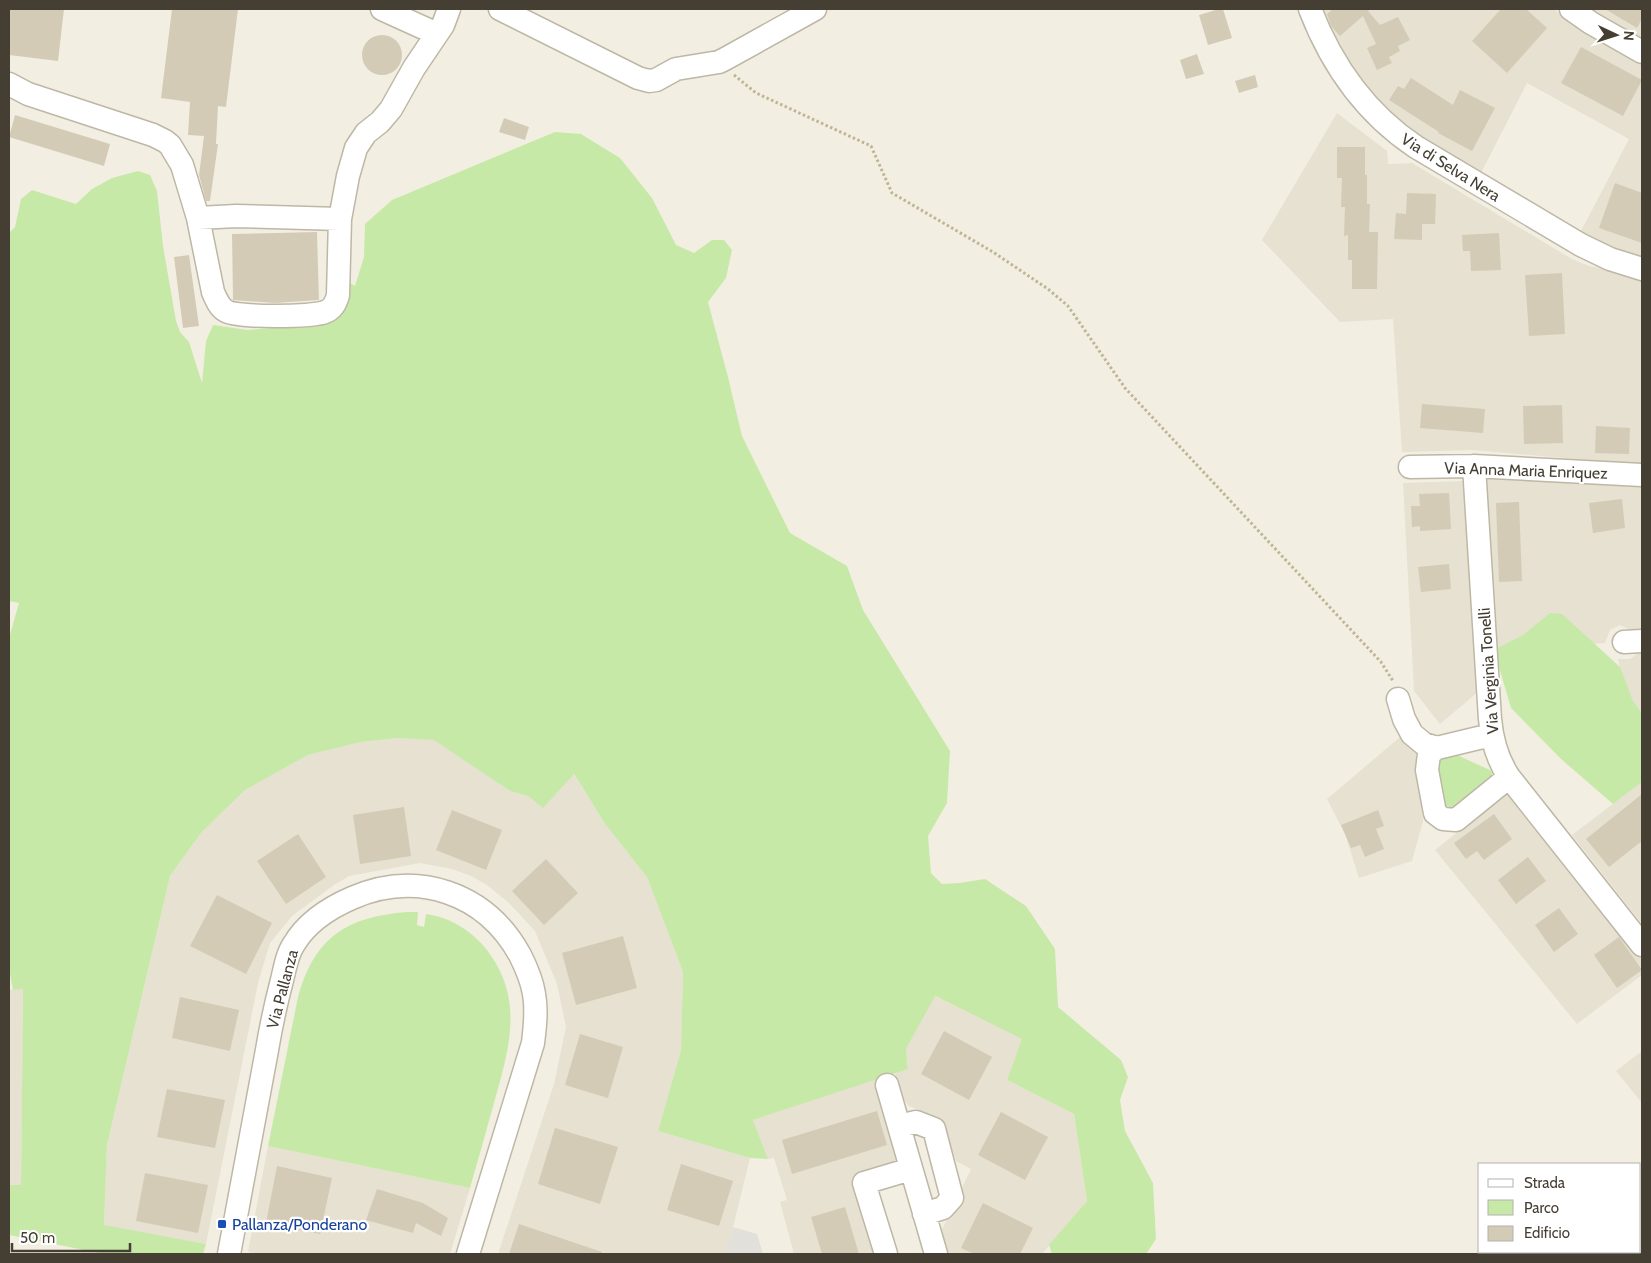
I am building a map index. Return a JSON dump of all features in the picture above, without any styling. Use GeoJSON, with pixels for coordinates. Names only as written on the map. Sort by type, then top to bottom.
{"type":"FeatureCollection","features":[{"type":"Feature","properties":{"kind":"street"},"geometry":{"type":"LineString","coordinates":[[382,9],[437,34]]}},
{"type":"Feature","properties":{"kind":"street"},"geometry":{"type":"LineString","coordinates":[[9,84],[28,94],[153,135],[165,141],[174,150],[182,165],[198,218],[214,292],[218,302],[225,311],[242,315],[292,316],[324,313],[332,309],[338,295],[340,219],[348,176],[356,148],[366,133],[380,122],[391,109],[414,68],[443,25],[449,9]]}},
{"type":"Feature","properties":{"kind":"street"},"geometry":{"type":"LineString","coordinates":[[500,9],[644,80],[656,80],[682,67],[719,62],[815,9]]}},
{"type":"Feature","properties":{"kind":"street","name":"Via di Selva Nera"},"geometry":{"type":"LineString","coordinates":[[1310,9],[1326,46],[1346,80],[1374,114],[1402,137],[1581,245],[1610,259],[1642,269]]}},
{"type":"Feature","properties":{"kind":"street"},"geometry":{"type":"LineString","coordinates":[[1571,9],[1591,23],[1642,52]]}},
{"type":"Feature","properties":{"kind":"street"},"geometry":{"type":"LineString","coordinates":[[198,218],[236,216],[340,219]]}},
{"type":"Feature","properties":{"kind":"street","name":"Via Anna Maria Enriquez"},"geometry":{"type":"LineString","coordinates":[[1410,467],[1474,466],[1642,475]]}},
{"type":"Feature","properties":{"kind":"street","name":"Via Verginia Tonelli"},"geometry":{"type":"LineString","coordinates":[[1474,466],[1491,735],[1498,757],[1509,777],[1642,945]]}},
{"type":"Feature","properties":{"kind":"street"},"geometry":{"type":"LineString","coordinates":[[1398,699],[1404,719],[1412,734],[1424,744],[1437,748]]}},
{"type":"Feature","properties":{"kind":"street"},"geometry":{"type":"LineString","coordinates":[[1491,735],[1437,748],[1429,754],[1427,770],[1436,813],[1443,819],[1456,820],[1509,777]]}},
{"type":"Feature","properties":{"kind":"street","name":"Via Pallanza"},"geometry":{"type":"LineString","coordinates":[[229,1254],[275,1008],[286,962],[293,945],[318,916],[339,904],[385,887],[404,885],[422,886],[450,892],[485,914],[503,931],[514,945],[530,978],[534,993],[536,1026],[533,1043],[468,1254]]}},
{"type":"Feature","properties":{"kind":"street"},"geometry":{"type":"LineString","coordinates":[[887,1085],[936,1254]]}},
{"type":"Feature","properties":{"kind":"street"},"geometry":{"type":"LineString","coordinates":[[899,1126],[916,1122],[934,1129],[952,1198],[943,1208],[924,1214]]}},
{"type":"Feature","properties":{"kind":"street"},"geometry":{"type":"LineString","coordinates":[[886,1254],[864,1184],[911,1169]]}},
{"type":"Feature","properties":{"kind":"path"},"geometry":{"type":"LineString","coordinates":[[719,62],[756,93],[871,146],[892,193],[993,252],[1068,306],[1125,388],[1381,662],[1392,680],[1398,699]]}},
{"type":"Feature","properties":{"kind":"shaded area"},"geometry":{"type":"Polygon","coordinates":[[[1322,9],[1554,9],[1565,18],[1642,64],[1642,259],[1624,256],[1579,235],[1629,139],[1527,83],[1479,177],[1404,131],[1332,48],[1322,9]]]}},
{"type":"Feature","properties":{"kind":"shaded area"},"geometry":{"type":"Polygon","coordinates":[[[1593,9],[1642,9],[1642,39],[1600,14],[1593,9]]]}},
{"type":"Feature","properties":{"kind":"shaded area"},"geometry":{"type":"Polygon","coordinates":[[[1337,113],[1387,151],[1388,164],[1412,163],[1572,259],[1589,266],[1642,277],[1642,465],[1472,450],[1402,452],[1393,319],[1340,322],[1262,240],[1337,113]]]}},
{"type":"Feature","properties":{"kind":"shaded area"},"geometry":{"type":"Polygon","coordinates":[[[1487,478],[1642,487],[1642,631],[1632,631],[1620,625],[1610,630],[1605,643],[1494,650],[1483,498],[1487,478]]]}},
{"type":"Feature","properties":{"kind":"shaded area"},"geometry":{"type":"Polygon","coordinates":[[[1464,481],[1478,692],[1440,724],[1414,691],[1403,483],[1464,481]]]}},
{"type":"Feature","properties":{"kind":"shaded area"},"geometry":{"type":"Polygon","coordinates":[[[1642,650],[1642,713],[1633,701],[1622,676],[1618,659],[1630,659],[1642,650]]]}},
{"type":"Feature","properties":{"kind":"shaded area"},"geometry":{"type":"Polygon","coordinates":[[[1400,737],[1416,754],[1423,821],[1412,861],[1359,878],[1345,834],[1327,799],[1400,737]]]}},
{"type":"Feature","properties":{"kind":"shaded area"},"geometry":{"type":"Polygon","coordinates":[[[398,738],[434,739],[510,791],[528,796],[543,807],[573,773],[605,824],[647,877],[683,972],[681,1050],[658,1131],[750,1158],[725,1254],[498,1254],[554,1084],[566,1027],[557,984],[535,931],[509,903],[487,885],[471,876],[452,869],[420,863],[349,876],[292,916],[270,943],[258,983],[206,1244],[104,1226],[107,1145],[170,876],[201,833],[245,790],[308,755],[361,742],[398,738]]]}},
{"type":"Feature","properties":{"kind":"shaded area"},"geometry":{"type":"Polygon","coordinates":[[[1642,782],[1642,924],[1572,835],[1642,782]]]}},
{"type":"Feature","properties":{"kind":"shaded area"},"geometry":{"type":"Polygon","coordinates":[[[1507,793],[1642,960],[1642,975],[1577,1024],[1435,850],[1507,793]]]}},
{"type":"Feature","properties":{"kind":"shaded area"},"geometry":{"type":"Polygon","coordinates":[[[23,989],[21,1185],[9,1185],[9,990],[23,989]]]}},
{"type":"Feature","properties":{"kind":"shaded area"},"geometry":{"type":"Polygon","coordinates":[[[934,996],[1023,1039],[1007,1080],[1074,1114],[1087,1201],[1042,1254],[946,1254],[940,1234],[971,1169],[956,1161],[941,1118],[909,1106],[903,1099],[895,1073],[908,1068],[906,1049],[934,996]]]}},
{"type":"Feature","properties":{"kind":"shaded area"},"geometry":{"type":"Polygon","coordinates":[[[1642,1051],[1642,1103],[1616,1071],[1642,1051]]]}},
{"type":"Feature","properties":{"kind":"shaded area"},"geometry":{"type":"Polygon","coordinates":[[[879,1078],[902,1163],[854,1181],[876,1254],[794,1254],[780,1202],[787,1200],[774,1158],[768,1159],[753,1120],[879,1078]]]}},
{"type":"Feature","properties":{"kind":"shaded area"},"geometry":{"type":"Polygon","coordinates":[[[268,1146],[470,1188],[450,1254],[262,1254],[248,1252],[268,1146]]]}},
{"type":"Feature","properties":{"kind":"shaded area"},"geometry":{"type":"Polygon","coordinates":[[[733,1227],[757,1234],[763,1254],[725,1254],[733,1227]]]}},
{"type":"Feature","properties":{"kind":"green space"},"geometry":{"type":"Polygon","coordinates":[[[555,132],[581,134],[620,158],[652,198],[676,245],[694,253],[712,240],[724,240],[732,250],[726,278],[708,302],[742,436],[790,533],[847,566],[863,610],[950,751],[947,803],[928,836],[931,873],[942,884],[985,879],[1026,906],[1055,949],[1058,1007],[1121,1060],[1128,1077],[1120,1100],[1125,1131],[1153,1183],[1156,1239],[1146,1254],[1052,1254],[1049,1245],[1087,1201],[1074,1114],[1007,1080],[1022,1039],[935,996],[906,1049],[908,1069],[753,1120],[768,1159],[750,1158],[658,1131],[681,1050],[683,972],[647,877],[605,824],[574,774],[543,808],[528,796],[510,791],[434,740],[398,738],[361,742],[308,755],[245,790],[201,833],[170,876],[107,1145],[104,1225],[206,1244],[203,1254],[104,1254],[9,1235],[9,1185],[21,1185],[23,989],[13,990],[9,968],[9,638],[19,603],[9,601],[9,233],[15,227],[21,199],[32,190],[76,204],[92,189],[112,178],[138,171],[150,175],[157,191],[163,246],[176,321],[180,332],[189,342],[202,383],[206,341],[213,325],[248,330],[331,322],[338,319],[343,311],[347,281],[355,286],[364,257],[365,224],[392,200],[555,132]]]}},
{"type":"Feature","properties":{"kind":"green space"},"geometry":{"type":"Polygon","coordinates":[[[1550,613],[1562,614],[1620,667],[1633,701],[1642,713],[1642,782],[1613,804],[1561,759],[1511,708],[1494,650],[1523,635],[1550,613]]]}},
{"type":"Feature","properties":{"kind":"green space"},"geometry":{"type":"Polygon","coordinates":[[[1446,754],[1457,755],[1490,770],[1492,773],[1492,777],[1452,808],[1444,805],[1434,765],[1446,754]]]}},
{"type":"Feature","properties":{"kind":"green space"},"geometry":{"type":"Polygon","coordinates":[[[418,912],[417,925],[424,927],[426,914],[444,918],[460,926],[475,937],[487,950],[499,969],[506,987],[510,1006],[510,1025],[505,1063],[470,1188],[268,1146],[298,997],[305,976],[314,959],[324,945],[350,925],[367,919],[418,912]]]}},
{"type":"Feature","properties":{"kind":"building"},"geometry":{"type":"Polygon","coordinates":[[[10,9],[64,9],[58,61],[9,55],[10,9]]]}},
{"type":"Feature","properties":{"kind":"building"},"geometry":{"type":"Polygon","coordinates":[[[172,9],[238,9],[226,107],[218,106],[216,144],[218,144],[210,201],[206,201],[199,175],[204,136],[188,135],[190,102],[161,98],[172,9]]]}},
{"type":"Feature","properties":{"kind":"building"},"geometry":{"type":"Polygon","coordinates":[[[1223,9],[1232,38],[1208,45],[1199,15],[1223,9]]]}},
{"type":"Feature","properties":{"kind":"building"},"geometry":{"type":"Polygon","coordinates":[[[1333,9],[1371,9],[1368,11],[1380,25],[1398,17],[1410,40],[1398,46],[1400,51],[1389,57],[1392,63],[1377,70],[1367,48],[1376,44],[1363,16],[1340,36],[1331,26],[1327,14],[1333,9]]]}},
{"type":"Feature","properties":{"kind":"building"},"geometry":{"type":"Polygon","coordinates":[[[1501,9],[1526,9],[1547,28],[1507,73],[1472,41],[1501,9]]]}},
{"type":"Feature","properties":{"kind":"building"},"geometry":{"type":"Polygon","coordinates":[[[1605,9],[1642,9],[1642,19],[1637,28],[1605,9]]]}},
{"type":"Feature","properties":{"kind":"building"},"geometry":{"type":"Polygon","coordinates":[[[378,35],[386,35],[393,38],[399,44],[402,55],[399,66],[393,72],[386,75],[378,75],[371,72],[365,66],[362,59],[362,51],[365,44],[371,38],[378,35]]]}},
{"type":"Feature","properties":{"kind":"building"},"geometry":{"type":"Polygon","coordinates":[[[1581,47],[1642,80],[1623,116],[1561,83],[1581,47]]]}},
{"type":"Feature","properties":{"kind":"building"},"geometry":{"type":"Polygon","coordinates":[[[1197,54],[1204,74],[1186,79],[1180,60],[1197,54]]]}},
{"type":"Feature","properties":{"kind":"building"},"geometry":{"type":"Polygon","coordinates":[[[1255,75],[1258,87],[1239,93],[1235,81],[1255,75]]]}},
{"type":"Feature","properties":{"kind":"building"},"geometry":{"type":"Polygon","coordinates":[[[1411,78],[1453,105],[1460,90],[1495,108],[1472,151],[1438,133],[1389,100],[1398,86],[1404,89],[1411,78]]]}},
{"type":"Feature","properties":{"kind":"building"},"geometry":{"type":"Polygon","coordinates":[[[15,115],[110,144],[104,166],[9,137],[15,115]]]}},
{"type":"Feature","properties":{"kind":"building"},"geometry":{"type":"Polygon","coordinates":[[[504,118],[529,127],[525,140],[499,132],[504,118]]]}},
{"type":"Feature","properties":{"kind":"building"},"geometry":{"type":"Polygon","coordinates":[[[1337,147],[1365,147],[1367,204],[1370,204],[1369,232],[1378,232],[1377,289],[1352,289],[1352,260],[1348,260],[1348,235],[1344,236],[1345,207],[1341,207],[1342,178],[1337,178],[1337,147]]]}},
{"type":"Feature","properties":{"kind":"building"},"geometry":{"type":"Polygon","coordinates":[[[1615,183],[1642,193],[1642,243],[1599,228],[1615,183]]]}},
{"type":"Feature","properties":{"kind":"building"},"geometry":{"type":"Polygon","coordinates":[[[1407,193],[1436,194],[1435,224],[1422,224],[1422,240],[1394,239],[1396,213],[1406,214],[1407,193]]]}},
{"type":"Feature","properties":{"kind":"building"},"geometry":{"type":"Polygon","coordinates":[[[317,232],[319,300],[275,303],[233,300],[232,234],[317,232]]]}},
{"type":"Feature","properties":{"kind":"building"},"geometry":{"type":"Polygon","coordinates":[[[1499,233],[1501,270],[1471,271],[1470,251],[1463,251],[1462,235],[1499,233]]]}},
{"type":"Feature","properties":{"kind":"building"},"geometry":{"type":"Polygon","coordinates":[[[189,255],[199,326],[183,328],[174,257],[189,255]]]}},
{"type":"Feature","properties":{"kind":"building"},"geometry":{"type":"Polygon","coordinates":[[[1562,273],[1565,334],[1529,336],[1525,275],[1562,273]]]}},
{"type":"Feature","properties":{"kind":"building"},"geometry":{"type":"Polygon","coordinates":[[[1422,404],[1485,409],[1483,433],[1420,428],[1422,404]]]}},
{"type":"Feature","properties":{"kind":"building"},"geometry":{"type":"Polygon","coordinates":[[[1562,405],[1563,443],[1524,444],[1523,406],[1562,405]]]}},
{"type":"Feature","properties":{"kind":"building"},"geometry":{"type":"Polygon","coordinates":[[[1596,426],[1630,428],[1629,454],[1595,453],[1596,426]]]}},
{"type":"Feature","properties":{"kind":"building"},"geometry":{"type":"Polygon","coordinates":[[[1449,493],[1451,529],[1420,531],[1420,526],[1412,527],[1411,506],[1420,506],[1419,494],[1449,493]]]}},
{"type":"Feature","properties":{"kind":"building"},"geometry":{"type":"Polygon","coordinates":[[[1622,499],[1625,528],[1593,533],[1589,503],[1622,499]]]}},
{"type":"Feature","properties":{"kind":"building"},"geometry":{"type":"Polygon","coordinates":[[[1519,502],[1522,581],[1499,582],[1496,503],[1519,502]]]}},
{"type":"Feature","properties":{"kind":"building"},"geometry":{"type":"Polygon","coordinates":[[[1449,564],[1451,589],[1421,592],[1418,567],[1449,564]]]}},
{"type":"Feature","properties":{"kind":"building"},"geometry":{"type":"Polygon","coordinates":[[[1642,794],[1642,841],[1609,867],[1586,839],[1642,794]]]}},
{"type":"Feature","properties":{"kind":"building"},"geometry":{"type":"Polygon","coordinates":[[[404,807],[411,856],[360,864],[353,815],[404,807]]]}},
{"type":"Feature","properties":{"kind":"building"},"geometry":{"type":"Polygon","coordinates":[[[452,810],[502,830],[486,870],[436,850],[452,810]]]}},
{"type":"Feature","properties":{"kind":"building"},"geometry":{"type":"Polygon","coordinates":[[[1378,810],[1384,826],[1376,829],[1384,849],[1365,857],[1360,845],[1351,848],[1341,825],[1378,810]]]}},
{"type":"Feature","properties":{"kind":"building"},"geometry":{"type":"Polygon","coordinates":[[[1494,814],[1512,839],[1484,860],[1477,851],[1466,859],[1454,843],[1494,814]]]}},
{"type":"Feature","properties":{"kind":"building"},"geometry":{"type":"Polygon","coordinates":[[[298,834],[326,877],[286,904],[257,861],[298,834]]]}},
{"type":"Feature","properties":{"kind":"building"},"geometry":{"type":"Polygon","coordinates":[[[1528,857],[1546,881],[1516,904],[1498,880],[1528,857]]]}},
{"type":"Feature","properties":{"kind":"building"},"geometry":{"type":"Polygon","coordinates":[[[546,859],[578,893],[544,925],[512,891],[546,859]]]}},
{"type":"Feature","properties":{"kind":"building"},"geometry":{"type":"Polygon","coordinates":[[[217,895],[272,923],[246,974],[190,946],[217,895]]]}},
{"type":"Feature","properties":{"kind":"building"},"geometry":{"type":"Polygon","coordinates":[[[1559,908],[1578,934],[1554,952],[1535,925],[1559,908]]]}},
{"type":"Feature","properties":{"kind":"building"},"geometry":{"type":"Polygon","coordinates":[[[623,936],[637,988],[576,1005],[562,953],[623,936]]]}},
{"type":"Feature","properties":{"kind":"building"},"geometry":{"type":"Polygon","coordinates":[[[1619,937],[1642,970],[1617,988],[1594,955],[1619,937]]]}},
{"type":"Feature","properties":{"kind":"building"},"geometry":{"type":"Polygon","coordinates":[[[180,997],[239,1010],[230,1051],[172,1038],[180,997]]]}},
{"type":"Feature","properties":{"kind":"building"},"geometry":{"type":"Polygon","coordinates":[[[944,1031],[992,1057],[969,1100],[921,1074],[944,1031]]]}},
{"type":"Feature","properties":{"kind":"building"},"geometry":{"type":"Polygon","coordinates":[[[580,1034],[623,1047],[608,1098],[565,1085],[580,1034]]]}},
{"type":"Feature","properties":{"kind":"building"},"geometry":{"type":"Polygon","coordinates":[[[167,1089],[225,1100],[215,1148],[157,1137],[167,1089]]]}},
{"type":"Feature","properties":{"kind":"building"},"geometry":{"type":"Polygon","coordinates":[[[877,1111],[887,1145],[792,1174],[782,1140],[877,1111]]]}},
{"type":"Feature","properties":{"kind":"building"},"geometry":{"type":"Polygon","coordinates":[[[1001,1112],[1048,1137],[1025,1180],[978,1155],[1001,1112]]]}},
{"type":"Feature","properties":{"kind":"building"},"geometry":{"type":"Polygon","coordinates":[[[555,1128],[618,1147],[600,1204],[538,1184],[555,1128]]]}},
{"type":"Feature","properties":{"kind":"building"},"geometry":{"type":"Polygon","coordinates":[[[681,1164],[733,1181],[719,1226],[667,1210],[681,1164]]]}},
{"type":"Feature","properties":{"kind":"building"},"geometry":{"type":"Polygon","coordinates":[[[277,1166],[332,1178],[320,1234],[266,1223],[277,1166]]]}},
{"type":"Feature","properties":{"kind":"building"},"geometry":{"type":"Polygon","coordinates":[[[145,1173],[208,1185],[198,1233],[136,1221],[145,1173]]]}},
{"type":"Feature","properties":{"kind":"building"},"geometry":{"type":"Polygon","coordinates":[[[377,1189],[423,1203],[448,1218],[441,1236],[416,1223],[413,1233],[366,1220],[377,1189]]]}},
{"type":"Feature","properties":{"kind":"building"},"geometry":{"type":"Polygon","coordinates":[[[983,1203],[1033,1228],[1020,1254],[974,1254],[961,1248],[983,1203]]]}},
{"type":"Feature","properties":{"kind":"building"},"geometry":{"type":"Polygon","coordinates":[[[845,1207],[859,1254],[822,1254],[811,1217],[845,1207]]]}},
{"type":"Feature","properties":{"kind":"building"},"geometry":{"type":"Polygon","coordinates":[[[519,1224],[602,1252],[602,1254],[509,1254],[519,1224]]]}},
{"type":"Feature","properties":{"kind":"place","name":"Pallanza/Ponderano"},"geometry":{"type":"Point","coordinates":[222,1224]}}]}
